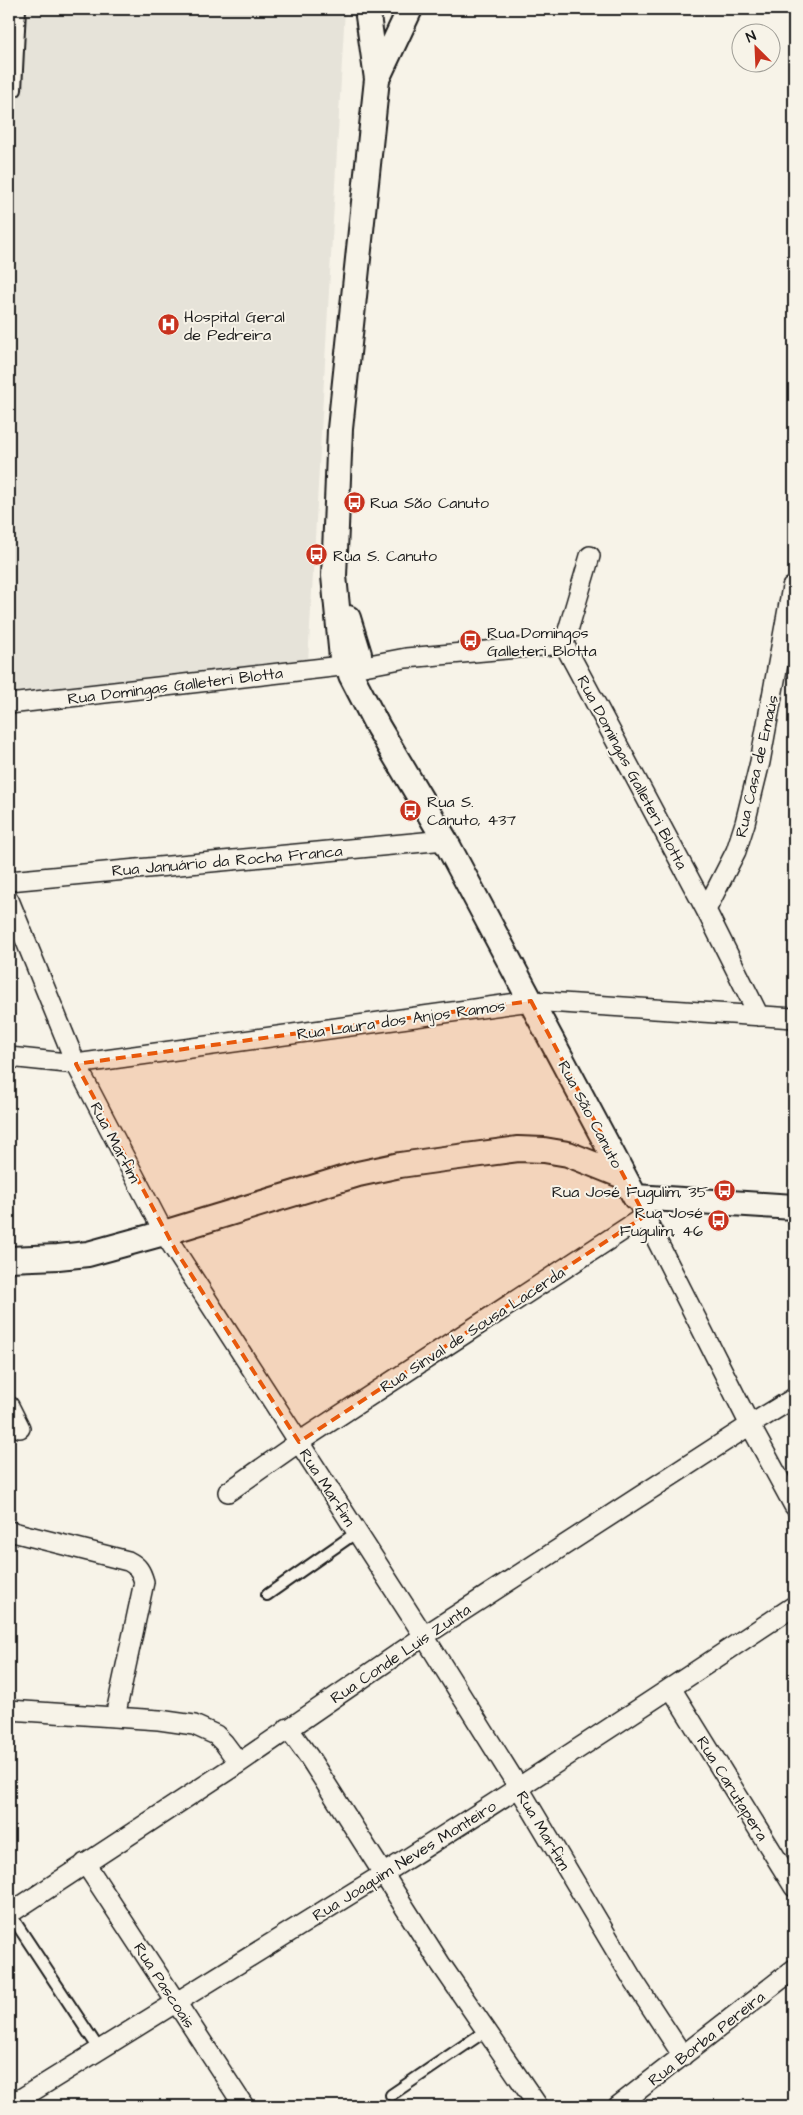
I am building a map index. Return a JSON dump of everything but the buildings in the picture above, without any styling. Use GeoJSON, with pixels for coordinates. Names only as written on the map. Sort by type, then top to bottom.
{"type":"FeatureCollection","features":[{"type":"Feature","properties":{"kind":"street","name":"Rua São Canuto"},"geometry":{"type":"LineString","coordinates":[[367,9],[377,78],[340,429],[334,576],[355,664],[378,727],[445,840],[531,1001],[640,1207],[750,1425],[794,1506]]}},
{"type":"Feature","properties":{"kind":"street","name":"Rua São Canuto"},"geometry":{"type":"LineString","coordinates":[[377,78],[410,9]]}},
{"type":"Feature","properties":{"kind":"street"},"geometry":{"type":"LineString","coordinates":[[564,644],[590,556]]}},
{"type":"Feature","properties":{"kind":"street","name":"Rua Casa de Emaús"},"geometry":{"type":"LineString","coordinates":[[706,910],[736,851],[745,823],[760,762],[792,587]]}},
{"type":"Feature","properties":{"kind":"street","name":"Rua Domingas Galleteri Blotta"},"geometry":{"type":"LineString","coordinates":[[9,704],[406,658],[564,644],[706,910],[759,1016]]}},
{"type":"Feature","properties":{"kind":"street","name":"Rua Januário da Rocha Franca"},"geometry":{"type":"LineString","coordinates":[[9,881],[445,840]]}},
{"type":"Feature","properties":{"kind":"street","name":"Rua Marfim"},"geometry":{"type":"LineString","coordinates":[[9,900],[76,1064],[164,1233],[424,1636],[519,1788],[632,1978],[683,2056]]}},
{"type":"Feature","properties":{"kind":"street","name":"Rua Laura dos Anjos Ramos"},"geometry":{"type":"LineString","coordinates":[[9,1056],[76,1064],[531,1001],[794,1018]]}},
{"type":"Feature","properties":{"kind":"street"},"geometry":{"type":"LineString","coordinates":[[9,1258],[88,1254],[358,1174],[400,1164],[526,1149],[568,1154],[623,1176]]}},
{"type":"Feature","properties":{"kind":"street"},"geometry":{"type":"LineString","coordinates":[[640,1207],[794,1207]]}},
{"type":"Feature","properties":{"kind":"street","name":"Rua Sinval de Sousa Lacerda"},"geometry":{"type":"LineString","coordinates":[[228,1492],[640,1207]]}},
{"type":"Feature","properties":{"kind":"street","name":"Rua Conde Luis Zunta"},"geometry":{"type":"LineString","coordinates":[[9,1914],[239,1763],[424,1636],[794,1398]]}},
{"type":"Feature","properties":{"kind":"street"},"geometry":{"type":"LineString","coordinates":[[9,1406],[20,1428]]}},
{"type":"Feature","properties":{"kind":"street"},"geometry":{"type":"LineString","coordinates":[[9,1530],[128,1561],[137,1566],[142,1573],[144,1582],[115,1717]]}},
{"type":"Feature","properties":{"kind":"street","name":"Rua Joaquim Neves Monteiro"},"geometry":{"type":"LineString","coordinates":[[9,2106],[519,1788],[794,1606]]}},
{"type":"Feature","properties":{"kind":"street","name":"Rua Carutapera"},"geometry":{"type":"LineString","coordinates":[[671,1688],[794,1887]]}},
{"type":"Feature","properties":{"kind":"street"},"geometry":{"type":"LineString","coordinates":[[9,1710],[159,1720],[194,1725],[216,1735],[239,1763]]}},
{"type":"Feature","properties":{"kind":"street"},"geometry":{"type":"LineString","coordinates":[[288,1728],[309,1757],[440,1963],[538,2106]]}},
{"type":"Feature","properties":{"kind":"street","name":"Rua Pascoais"},"geometry":{"type":"LineString","coordinates":[[85,1863],[244,2106]]}},
{"type":"Feature","properties":{"kind":"street","name":"Rua Borba Pereira"},"geometry":{"type":"LineString","coordinates":[[628,2103],[683,2056],[794,1969]]}},
{"type":"Feature","properties":{"kind":"lane"},"geometry":{"type":"LineString","coordinates":[[16,90],[20,9]]}},
{"type":"Feature","properties":{"kind":"lane"},"geometry":{"type":"LineString","coordinates":[[267,1594],[357,1532]]}},
{"type":"Feature","properties":{"kind":"lane"},"geometry":{"type":"LineString","coordinates":[[9,1914],[99,2050]]}},
{"type":"Feature","properties":{"kind":"lane"},"geometry":{"type":"LineString","coordinates":[[391,2095],[487,2030]]}},
{"type":"Feature","properties":{"kind":"highlighted area"},"geometry":{"type":"Polygon","coordinates":[[[531,1001],[645,1216],[299,1442],[176,1251],[76,1064],[531,1001]]]}},
{"type":"Feature","properties":{"kind":"shaded area","name":"Hospital Geral de Pedreira"},"geometry":{"type":"Polygon","coordinates":[[[9,9],[345,9],[308,662],[9,692],[9,9]]]}},
{"type":"Feature","properties":{"kind":"place","name":"Hospital Geral de Pedreira"},"geometry":{"type":"Point","coordinates":[168,325]}},
{"type":"Feature","properties":{"kind":"place","name":"Rua São Canuto"},"geometry":{"type":"Point","coordinates":[354,502]}},
{"type":"Feature","properties":{"kind":"place","name":"Rua S. Canuto"},"geometry":{"type":"Point","coordinates":[317,555]}},
{"type":"Feature","properties":{"kind":"place","name":"Rua Domingos Galleteri Blotta"},"geometry":{"type":"Point","coordinates":[471,641]}},
{"type":"Feature","properties":{"kind":"place","name":"Rua S. Canuto, 437"},"geometry":{"type":"Point","coordinates":[411,810]}},
{"type":"Feature","properties":{"kind":"place","name":"Rua José Fugulim, 35"},"geometry":{"type":"Point","coordinates":[724,1191]}},
{"type":"Feature","properties":{"kind":"place","name":"Rua José Fugulim, 46"},"geometry":{"type":"Point","coordinates":[719,1221]}}]}
